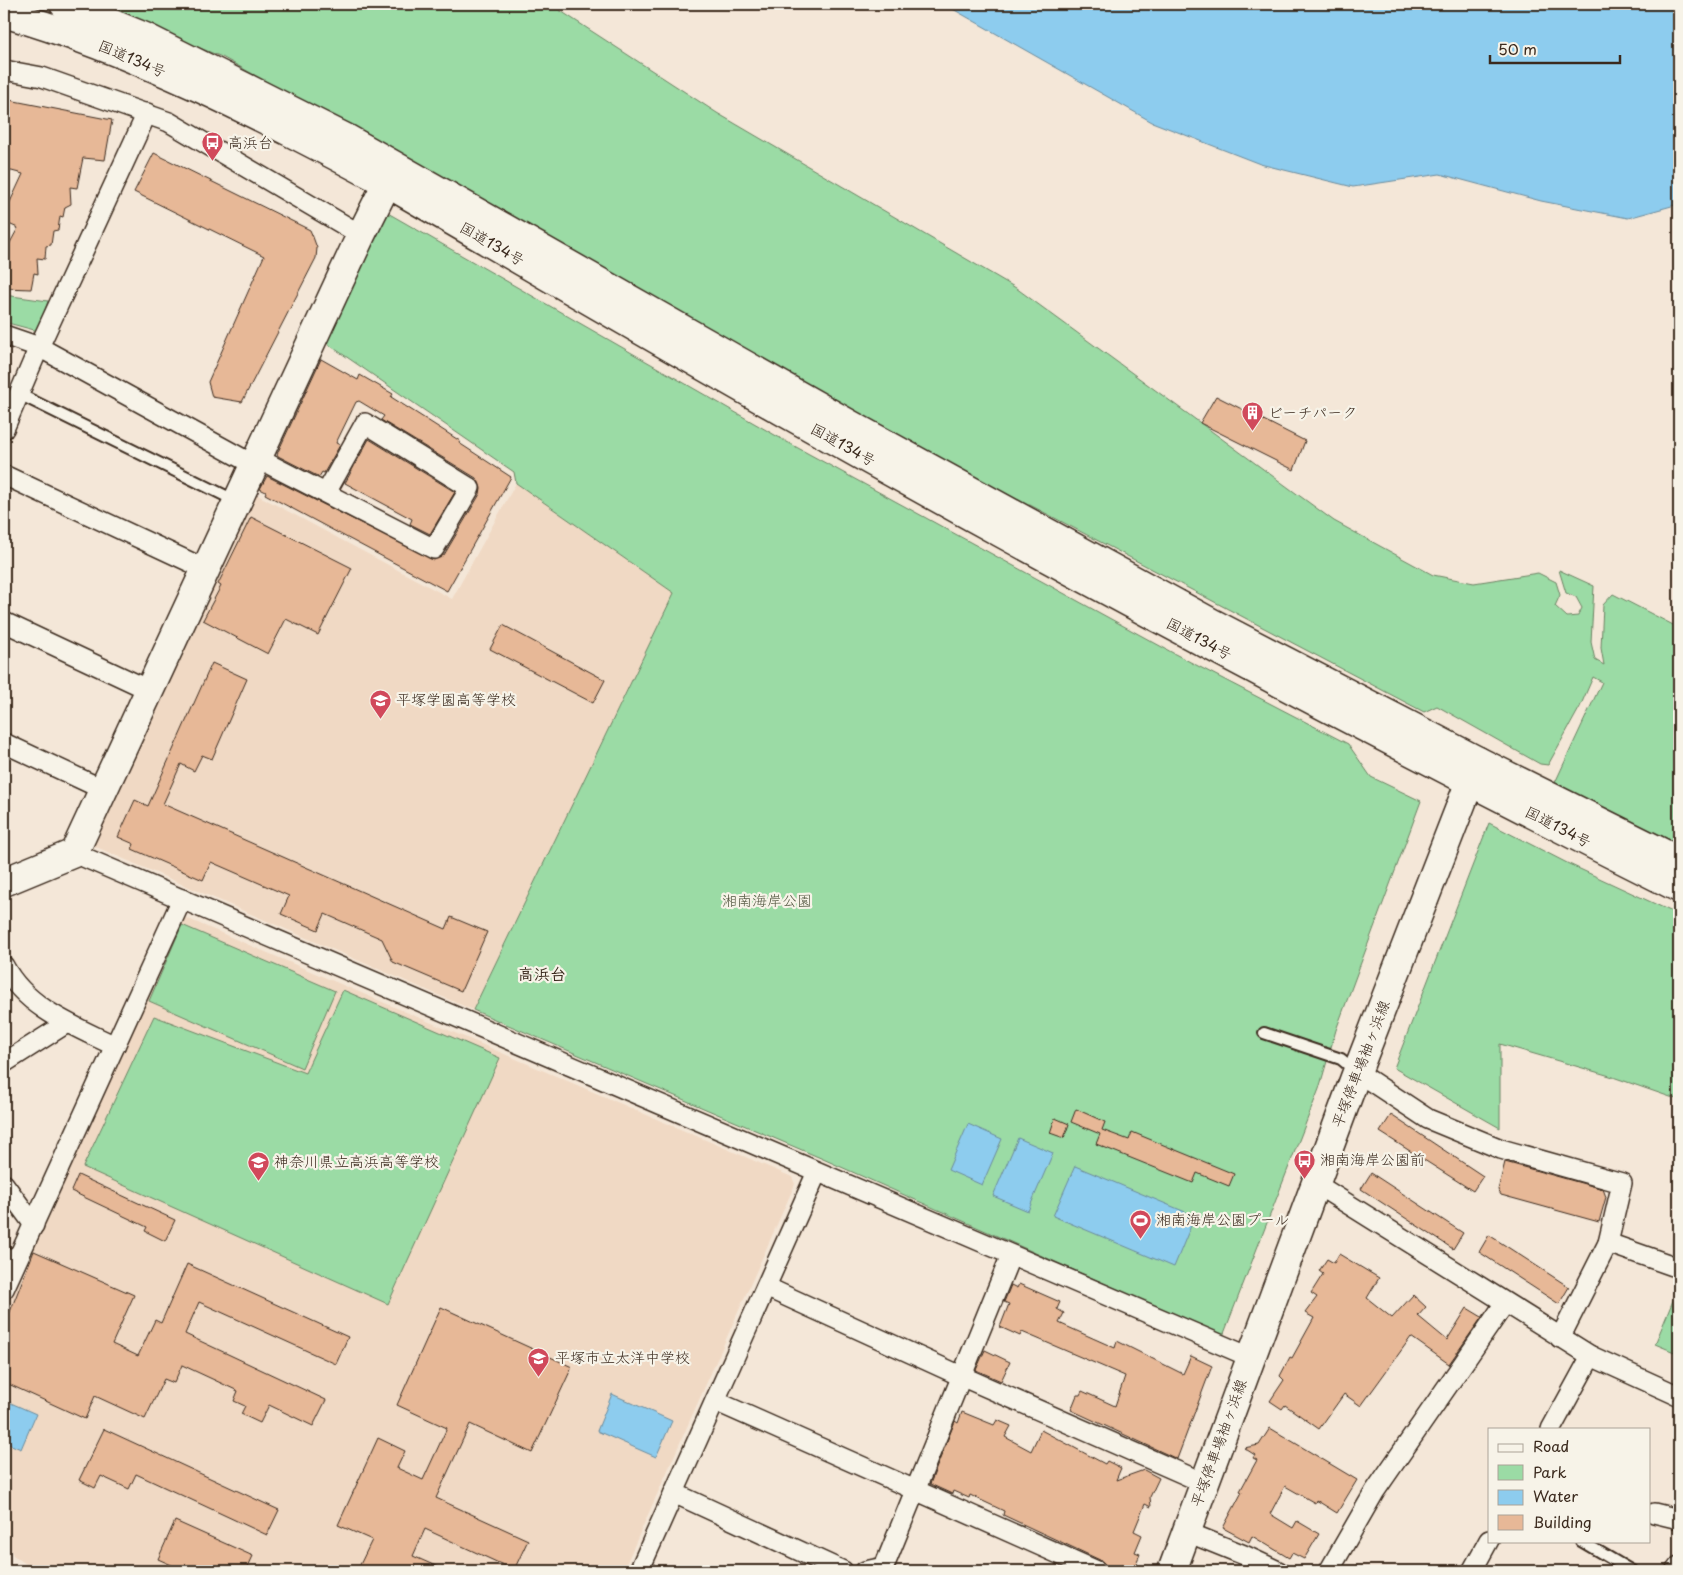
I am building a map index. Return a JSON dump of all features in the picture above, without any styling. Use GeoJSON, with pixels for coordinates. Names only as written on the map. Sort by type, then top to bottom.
{"type":"FeatureCollection","features":[{"type":"Feature","properties":{"kind":"main road","name":"国道134号"},"geometry":{"type":"LineString","coordinates":[[64,4],[145,37],[346,138],[851,425],[1214,624],[1679,888]]}},
{"type":"Feature","properties":{"kind":"main road","name":"国道134号"},"geometry":{"type":"LineString","coordinates":[[4,13],[63,30],[143,63],[321,148],[388,183],[854,451],[1204,642],[1473,772],[1679,861]]}},
{"type":"Feature","properties":{"kind":"main road"},"geometry":{"type":"LineString","coordinates":[[4,882],[74,853],[360,235],[388,183]]}},
{"type":"Feature","properties":{"kind":"main road","name":"平塚停車場袖ヶ浜線"},"geometry":{"type":"LineString","coordinates":[[1172,1571],[1357,1072],[1473,772]]}},
{"type":"Feature","properties":{"kind":"street"},"geometry":{"type":"LineString","coordinates":[[4,70],[42,77],[169,122],[360,235]]}},
{"type":"Feature","properties":{"kind":"street"},"geometry":{"type":"LineString","coordinates":[[4,429],[39,347],[147,113]]}},
{"type":"Feature","properties":{"kind":"street"},"geometry":{"type":"LineString","coordinates":[[4,335],[39,347],[255,461],[326,493],[434,549],[470,488],[365,423],[326,493]]}},
{"type":"Feature","properties":{"kind":"street"},"geometry":{"type":"LineString","coordinates":[[4,475],[205,569]]}},
{"type":"Feature","properties":{"kind":"street"},"geometry":{"type":"LineString","coordinates":[[4,622],[149,690]]}},
{"type":"Feature","properties":{"kind":"street"},"geometry":{"type":"LineString","coordinates":[[4,743],[102,789]]}},
{"type":"Feature","properties":{"kind":"street"},"geometry":{"type":"LineString","coordinates":[[74,853],[1250,1358]]}},
{"type":"Feature","properties":{"kind":"street"},"geometry":{"type":"LineString","coordinates":[[4,1289],[182,899]]}},
{"type":"Feature","properties":{"kind":"street"},"geometry":{"type":"LineString","coordinates":[[4,966],[32,1001],[67,1023],[115,1046]]}},
{"type":"Feature","properties":{"kind":"street"},"geometry":{"type":"LineString","coordinates":[[4,1063],[67,1023]]}},
{"type":"Feature","properties":{"kind":"street"},"geometry":{"type":"LineString","coordinates":[[1357,1072],[1438,1122],[1501,1149],[1622,1183],[1608,1243],[1560,1338]]}},
{"type":"Feature","properties":{"kind":"street"},"geometry":{"type":"LineString","coordinates":[[638,1571],[716,1401],[817,1172]]}},
{"type":"Feature","properties":{"kind":"street"},"geometry":{"type":"LineString","coordinates":[[4,1184],[34,1225]]}},
{"type":"Feature","properties":{"kind":"street"},"geometry":{"type":"LineString","coordinates":[[1316,1184],[1560,1338],[1591,1356],[1679,1396]]}},
{"type":"Feature","properties":{"kind":"street"},"geometry":{"type":"LineString","coordinates":[[1608,1243],[1679,1268]]}},
{"type":"Feature","properties":{"kind":"street"},"geometry":{"type":"LineString","coordinates":[[865,1571],[884,1567],[913,1490],[1011,1255]]}},
{"type":"Feature","properties":{"kind":"street"},"geometry":{"type":"LineString","coordinates":[[766,1287],[961,1376],[1204,1483]]}},
{"type":"Feature","properties":{"kind":"street"},"geometry":{"type":"LineString","coordinates":[[1329,1571],[1375,1491],[1505,1303]]}},
{"type":"Feature","properties":{"kind":"street"},"geometry":{"type":"LineString","coordinates":[[1552,1428],[1591,1356]]}},
{"type":"Feature","properties":{"kind":"street"},"geometry":{"type":"LineString","coordinates":[[716,1401],[1097,1571]]}},
{"type":"Feature","properties":{"kind":"street"},"geometry":{"type":"LineString","coordinates":[[674,1493],[843,1571]]}},
{"type":"Feature","properties":{"kind":"street"},"geometry":{"type":"LineString","coordinates":[[1654,1513],[1678,1516]]}},
{"type":"Feature","properties":{"kind":"street"},"geometry":{"type":"LineString","coordinates":[[1187,1532],[1244,1554],[1278,1571]]}},
{"type":"Feature","properties":{"kind":"street"},"geometry":{"type":"LineString","coordinates":[[1472,1571],[1488,1542]]}},
{"type":"Feature","properties":{"kind":"street"},"geometry":{"type":"LineString","coordinates":[[1675,1571],[1679,1566]]}},
{"type":"Feature","properties":{"kind":"lane"},"geometry":{"type":"LineString","coordinates":[[19,394],[237,501]]}},
{"type":"Feature","properties":{"kind":"lane"},"geometry":{"type":"LineString","coordinates":[[1264,1033],[1341,1059],[1357,1072]]}},
{"type":"Feature","properties":{"kind":"lane"},"geometry":{"type":"LineString","coordinates":[[4,1258],[24,1247]]}},
{"type":"Feature","properties":{"kind":"lane"},"geometry":{"type":"LineString","coordinates":[[1583,1542],[1632,1571]]}},
{"type":"Feature","properties":{"kind":"shaded area","name":"平塚学園高等学校"},"geometry":{"type":"Polygon","coordinates":[[[516,483],[674,593],[473,1010],[94,846],[93,838],[250,491],[452,599],[516,483]]]}},
{"type":"Feature","properties":{"kind":"shaded area"},"geometry":{"type":"Polygon","coordinates":[[[186,918],[792,1177],[795,1184],[623,1571],[116,1571],[85,1566],[26,1564],[13,1555],[4,1535],[4,1306],[178,921],[186,918]]]}},
{"type":"Feature","properties":{"kind":"green space"},"geometry":{"type":"Polygon","coordinates":[[[92,4],[550,4],[717,113],[1016,288],[1334,521],[1433,575],[1474,583],[1538,573],[1556,582],[1560,595],[1555,606],[1567,617],[1578,616],[1582,608],[1576,597],[1566,593],[1559,570],[1594,586],[1591,642],[1595,660],[1604,665],[1601,648],[1603,605],[1613,594],[1679,628],[1679,848],[1553,787],[1602,682],[1593,677],[1580,707],[1548,765],[1540,764],[1437,706],[1424,712],[1030,505],[1007,510],[482,201],[222,57],[92,4]]]}},
{"type":"Feature","properties":{"kind":"green space","name":"湘南海岸公園"},"geometry":{"type":"Polygon","coordinates":[[[386,212],[787,442],[1173,653],[1348,744],[1371,777],[1421,801],[1336,1030],[1319,1089],[1223,1336],[823,1159],[473,1010],[674,593],[516,483],[514,472],[322,340],[386,212]]]}},
{"type":"Feature","properties":{"kind":"green space"},"geometry":{"type":"Polygon","coordinates":[[[4,295],[48,301],[38,331],[4,322],[4,295]]]}},
{"type":"Feature","properties":{"kind":"green space"},"geometry":{"type":"Polygon","coordinates":[[[1489,823],[1569,864],[1679,915],[1679,1100],[1610,1076],[1500,1044],[1500,1128],[1394,1068],[1489,823]]]}},
{"type":"Feature","properties":{"kind":"green space"},"geometry":{"type":"Polygon","coordinates":[[[182,925],[335,991],[302,1068],[149,1001],[182,925]]]}},
{"type":"Feature","properties":{"kind":"green space"},"geometry":{"type":"Polygon","coordinates":[[[343,990],[500,1058],[388,1304],[83,1167],[154,1016],[305,1073],[343,990]]]}},
{"type":"Feature","properties":{"kind":"green space"},"geometry":{"type":"Polygon","coordinates":[[[1679,1286],[1679,1354],[1655,1344],[1679,1286]]]}},
{"type":"Feature","properties":{"kind":"water"},"geometry":{"type":"Polygon","coordinates":[[[944,4],[1679,4],[1679,204],[1628,218],[1541,201],[1440,174],[1353,187],[1260,164],[1152,122],[944,4]]]}},
{"type":"Feature","properties":{"kind":"water"},"geometry":{"type":"Polygon","coordinates":[[[968,1124],[1002,1139],[982,1185],[948,1170],[968,1124]]]}},
{"type":"Feature","properties":{"kind":"water"},"geometry":{"type":"Polygon","coordinates":[[[1018,1138],[1053,1153],[1028,1211],[993,1196],[1018,1138]]]}},
{"type":"Feature","properties":{"kind":"water"},"geometry":{"type":"Polygon","coordinates":[[[1075,1166],[1195,1216],[1174,1267],[1053,1216],[1075,1166]]]}},
{"type":"Feature","properties":{"kind":"water"},"geometry":{"type":"Polygon","coordinates":[[[612,1394],[672,1421],[656,1457],[597,1431],[612,1394]]]}},
{"type":"Feature","properties":{"kind":"water"},"geometry":{"type":"Polygon","coordinates":[[[4,1400],[36,1414],[21,1449],[4,1442],[4,1400]]]}},
{"type":"Feature","properties":{"kind":"building"},"geometry":{"type":"Polygon","coordinates":[[[4,99],[112,120],[105,160],[83,158],[77,188],[70,187],[71,204],[65,207],[63,217],[60,216],[58,230],[53,231],[51,245],[46,246],[45,259],[37,258],[38,274],[34,273],[31,289],[4,288],[4,254],[18,228],[4,222],[4,215],[23,174],[4,169],[4,99]]]}},
{"type":"Feature","properties":{"kind":"building"},"geometry":{"type":"Polygon","coordinates":[[[154,153],[310,230],[317,248],[316,258],[242,402],[212,397],[208,382],[264,256],[134,192],[154,153]]]}},
{"type":"Feature","properties":{"kind":"building"},"geometry":{"type":"Polygon","coordinates":[[[321,359],[358,380],[360,375],[393,394],[391,397],[460,441],[459,443],[511,477],[447,591],[265,494],[266,492],[260,489],[267,476],[434,560],[444,555],[480,494],[481,488],[476,478],[381,420],[384,416],[359,401],[356,402],[336,443],[340,445],[324,473],[322,472],[319,477],[278,456],[277,454],[321,359]]]}},
{"type":"Feature","properties":{"kind":"building","name":"ビーチパーク"},"geometry":{"type":"Polygon","coordinates":[[[1216,396],[1305,441],[1294,470],[1200,423],[1216,396]]]}},
{"type":"Feature","properties":{"kind":"building"},"geometry":{"type":"Polygon","coordinates":[[[369,439],[455,492],[430,534],[410,524],[412,519],[345,483],[369,439]]]}},
{"type":"Feature","properties":{"kind":"building"},"geometry":{"type":"Polygon","coordinates":[[[251,517],[352,568],[318,635],[286,619],[268,654],[203,620],[221,586],[218,584],[251,517]]]}},
{"type":"Feature","properties":{"kind":"building"},"geometry":{"type":"Polygon","coordinates":[[[503,625],[605,680],[593,703],[490,649],[503,625]]]}},
{"type":"Feature","properties":{"kind":"building"},"geometry":{"type":"Polygon","coordinates":[[[212,663],[247,679],[212,759],[202,755],[194,771],[181,764],[163,804],[446,929],[451,917],[487,932],[461,991],[393,962],[382,939],[325,914],[318,930],[281,914],[289,896],[211,862],[203,880],[132,849],[134,844],[118,837],[135,800],[148,806],[212,663]]]}},
{"type":"Feature","properties":{"kind":"building"},"geometry":{"type":"Polygon","coordinates":[[[1076,1109],[1105,1122],[1102,1130],[1129,1140],[1132,1132],[1234,1174],[1229,1186],[1197,1173],[1193,1183],[1096,1144],[1100,1134],[1071,1122],[1076,1109]]]}},
{"type":"Feature","properties":{"kind":"building"},"geometry":{"type":"Polygon","coordinates":[[[1391,1115],[1483,1176],[1473,1191],[1380,1132],[1391,1115]]]}},
{"type":"Feature","properties":{"kind":"building"},"geometry":{"type":"Polygon","coordinates":[[[1055,1118],[1069,1124],[1064,1138],[1050,1133],[1055,1118]]]}},
{"type":"Feature","properties":{"kind":"building"},"geometry":{"type":"Polygon","coordinates":[[[1505,1162],[1603,1189],[1606,1197],[1599,1222],[1501,1195],[1498,1190],[1505,1162]]]}},
{"type":"Feature","properties":{"kind":"building"},"geometry":{"type":"Polygon","coordinates":[[[1371,1173],[1463,1233],[1453,1249],[1361,1189],[1371,1173]]]}},
{"type":"Feature","properties":{"kind":"building"},"geometry":{"type":"Polygon","coordinates":[[[78,1175],[175,1220],[165,1241],[145,1231],[147,1227],[71,1191],[78,1175]]]}},
{"type":"Feature","properties":{"kind":"building"},"geometry":{"type":"Polygon","coordinates":[[[1489,1235],[1569,1287],[1559,1304],[1479,1252],[1489,1235]]]}},
{"type":"Feature","properties":{"kind":"building"},"geometry":{"type":"Polygon","coordinates":[[[34,1251],[134,1295],[112,1344],[138,1356],[155,1320],[161,1323],[187,1264],[348,1337],[336,1364],[199,1302],[185,1334],[326,1400],[313,1426],[269,1405],[260,1423],[241,1414],[245,1406],[234,1401],[238,1391],[182,1365],[174,1383],[164,1379],[145,1419],[95,1396],[85,1419],[4,1382],[4,1327],[34,1251]]]}},
{"type":"Feature","properties":{"kind":"building"},"geometry":{"type":"Polygon","coordinates":[[[1339,1254],[1379,1278],[1367,1298],[1392,1318],[1413,1295],[1426,1307],[1418,1316],[1447,1340],[1467,1308],[1482,1317],[1449,1364],[1411,1337],[1361,1406],[1344,1394],[1319,1429],[1285,1405],[1282,1409],[1270,1401],[1284,1380],[1280,1376],[1290,1357],[1292,1358],[1314,1318],[1305,1313],[1317,1297],[1311,1293],[1323,1274],[1319,1271],[1327,1259],[1334,1263],[1339,1254]]]}},
{"type":"Feature","properties":{"kind":"building"},"geometry":{"type":"Polygon","coordinates":[[[1019,1284],[1060,1302],[1057,1309],[1064,1313],[1059,1323],[1115,1348],[1117,1341],[1183,1374],[1191,1356],[1212,1366],[1177,1459],[1071,1410],[1077,1395],[1080,1395],[1082,1391],[1115,1406],[1125,1376],[1022,1332],[1020,1336],[1000,1327],[1009,1304],[1004,1302],[1011,1285],[1017,1288],[1019,1284]]]}},
{"type":"Feature","properties":{"kind":"building"},"geometry":{"type":"Polygon","coordinates":[[[441,1307],[572,1367],[532,1453],[470,1424],[436,1498],[528,1540],[514,1570],[425,1529],[413,1556],[447,1571],[357,1571],[372,1540],[338,1525],[378,1438],[405,1451],[397,1468],[423,1480],[447,1428],[397,1405],[441,1307]]]}},
{"type":"Feature","properties":{"kind":"building"},"geometry":{"type":"Polygon","coordinates":[[[985,1350],[1010,1362],[1001,1381],[976,1370],[985,1350]]]}},
{"type":"Feature","properties":{"kind":"building"},"geometry":{"type":"Polygon","coordinates":[[[962,1412],[994,1425],[997,1420],[1011,1426],[1005,1437],[1031,1451],[1041,1430],[1105,1464],[1107,1461],[1121,1468],[1116,1480],[1144,1470],[1159,1478],[1150,1497],[1151,1507],[1145,1504],[1134,1531],[1142,1535],[1135,1552],[1140,1554],[1133,1571],[1117,1571],[1107,1567],[1102,1561],[1003,1515],[1004,1511],[970,1495],[969,1498],[953,1491],[952,1494],[930,1484],[955,1421],[958,1423],[962,1412]]]}},
{"type":"Feature","properties":{"kind":"building"},"geometry":{"type":"Polygon","coordinates":[[[1270,1428],[1357,1480],[1337,1513],[1316,1500],[1315,1503],[1285,1486],[1270,1514],[1293,1528],[1297,1521],[1319,1534],[1304,1559],[1292,1553],[1289,1558],[1252,1536],[1249,1542],[1223,1528],[1257,1460],[1253,1458],[1255,1455],[1244,1448],[1259,1445],[1270,1428]]]}},
{"type":"Feature","properties":{"kind":"building"},"geometry":{"type":"Polygon","coordinates":[[[104,1429],[279,1510],[267,1535],[136,1474],[129,1489],[101,1476],[95,1488],[79,1480],[104,1429]]]}},
{"type":"Feature","properties":{"kind":"building"},"geometry":{"type":"Polygon","coordinates":[[[175,1521],[253,1556],[246,1571],[185,1571],[158,1559],[175,1521]]]}},
{"type":"Feature","properties":{"kind":"place","name":"高浜台"},"geometry":{"type":"Point","coordinates":[212,162]}},
{"type":"Feature","properties":{"kind":"place","name":"ビーチパーク"},"geometry":{"type":"Point","coordinates":[1252,432]}},
{"type":"Feature","properties":{"kind":"place","name":"平塚学園高等学校"},"geometry":{"type":"Point","coordinates":[380,719]}},
{"type":"Feature","properties":{"kind":"place","name":"湘南海岸公園前"},"geometry":{"type":"Point","coordinates":[1304,1179]}},
{"type":"Feature","properties":{"kind":"place","name":"神奈川県立高浜高等学校"},"geometry":{"type":"Point","coordinates":[258,1181]}},
{"type":"Feature","properties":{"kind":"place","name":"湘南海岸公園プール"},"geometry":{"type":"Point","coordinates":[1140,1239]}},
{"type":"Feature","properties":{"kind":"place","name":"平塚市立太洋中学校"},"geometry":{"type":"Point","coordinates":[539,1377]}},
{"type":"Feature","properties":{"kind":"district","name":"高浜台"},"geometry":{"type":"Point","coordinates":[542,974]}}]}
